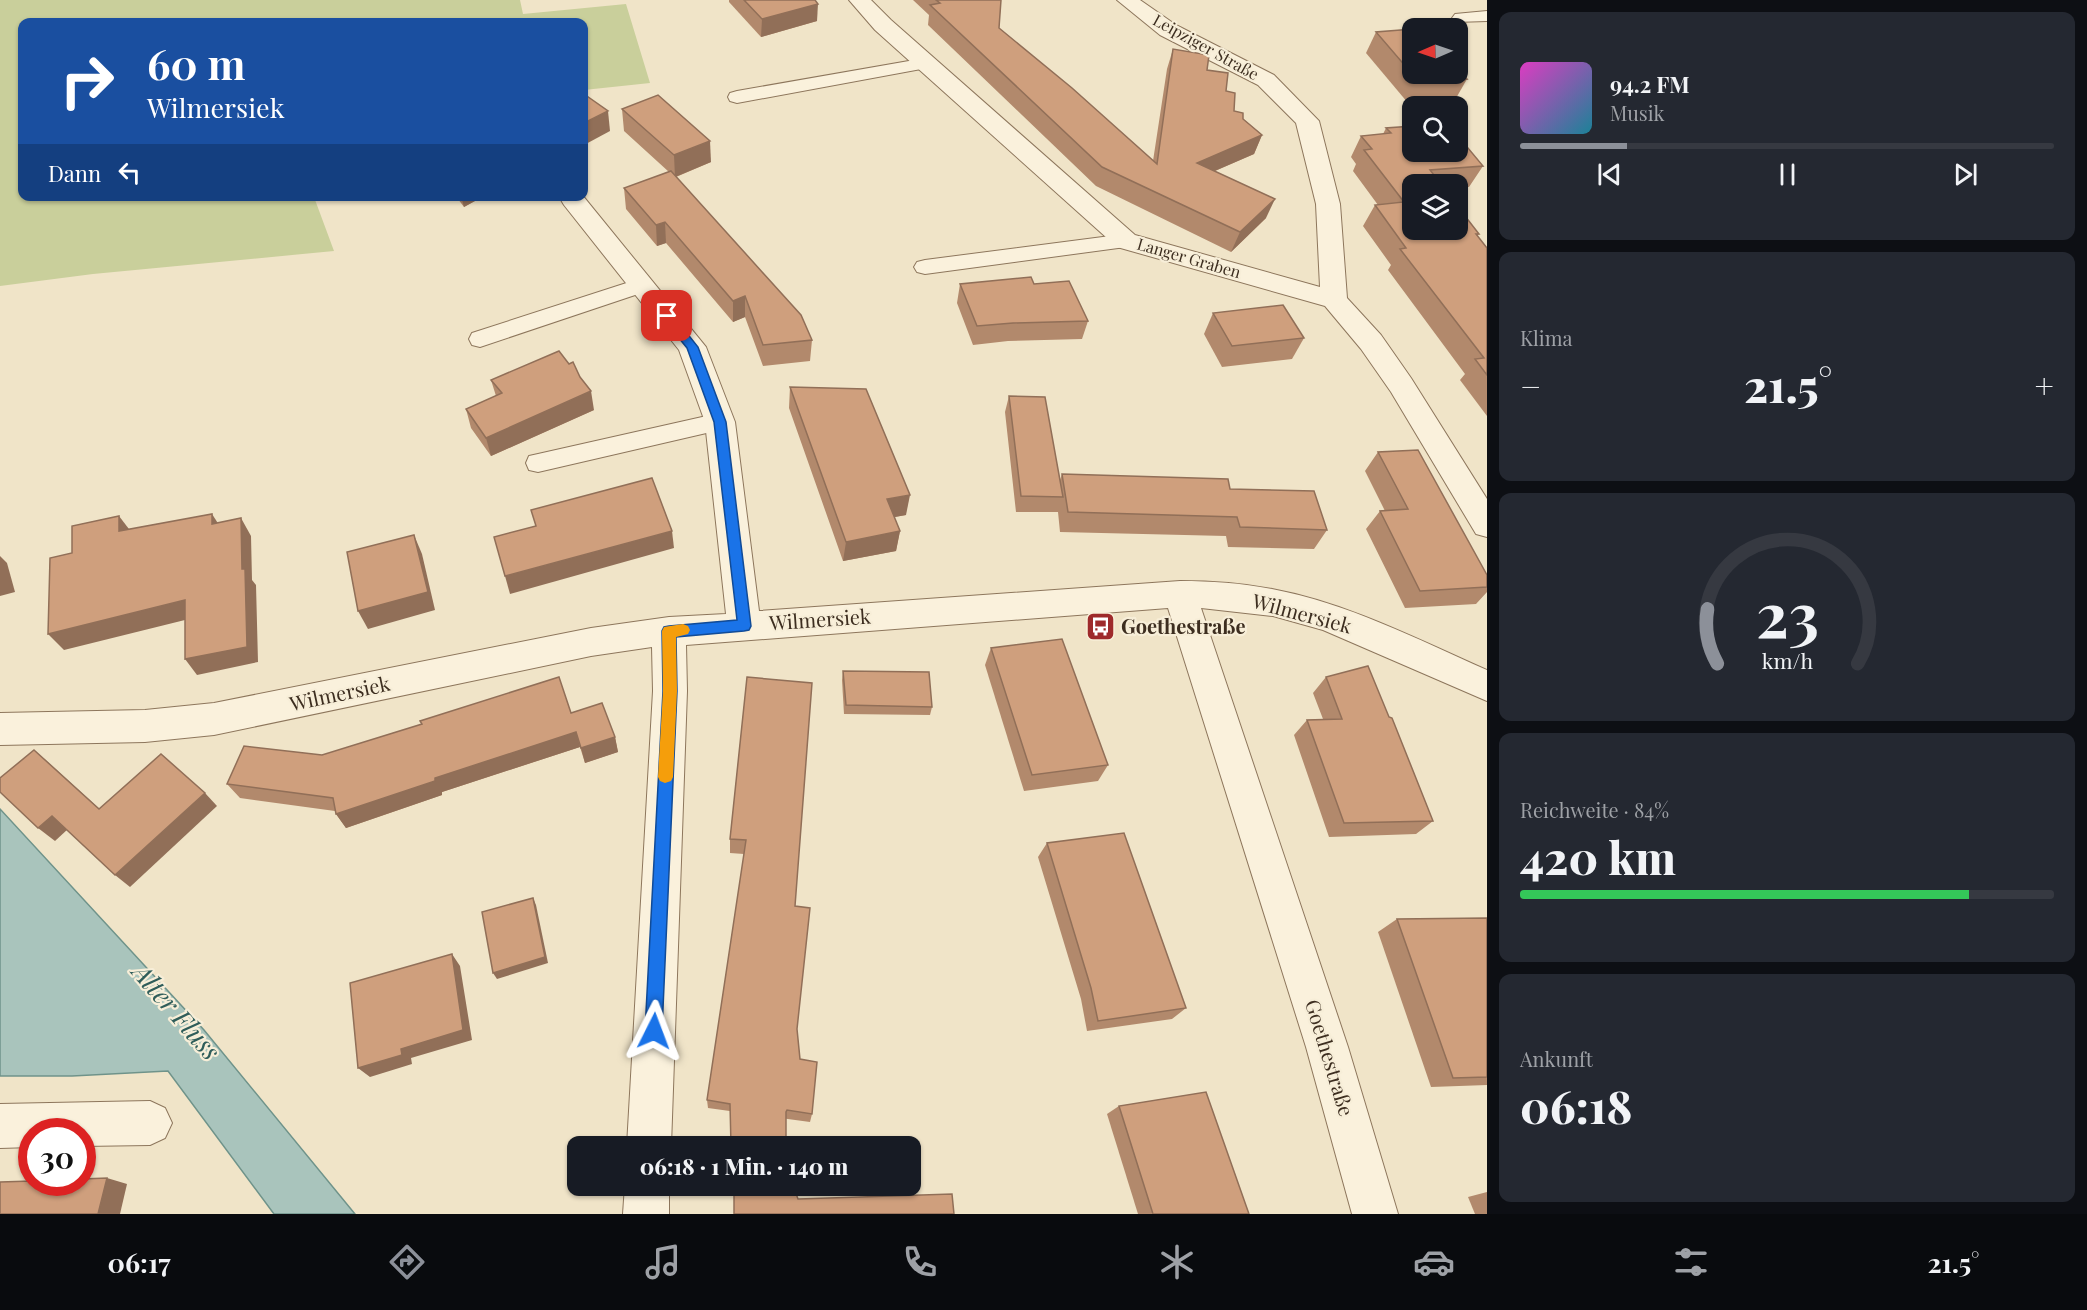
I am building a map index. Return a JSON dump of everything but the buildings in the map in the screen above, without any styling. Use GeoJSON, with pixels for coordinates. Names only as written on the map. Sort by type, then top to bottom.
{"type":"FeatureCollection","features":[{"type":"Feature","properties":{"kind":"street","name":"Langer Graben"},"geometry":{"type":"LineString","coordinates":[[859,0],[883,25],[1126,241],[1334,300]]}},
{"type":"Feature","properties":{"kind":"street","name":"Leipziger Straße"},"geometry":{"type":"LineString","coordinates":[[1127,0],[1168,30],[1266,80],[1307,121],[1328,204],[1334,300]]}},
{"type":"Feature","properties":{"kind":"street"},"geometry":{"type":"LineString","coordinates":[[574,201],[692,347],[720,422],[744,626]]}},
{"type":"Feature","properties":{"kind":"street"},"geometry":{"type":"LineString","coordinates":[[1334,300],[1371,342],[1395,377],[1487,525]]}},
{"type":"Feature","properties":{"kind":"street","name":"Wilmersiek"},"geometry":{"type":"LineString","coordinates":[[0,729],[145,726],[214,719],[591,642],[669,631],[1180,594],[1238,597],[1303,610],[1359,629],[1487,686]]}},
{"type":"Feature","properties":{"kind":"street","name":"Goethestraße"},"geometry":{"type":"LineString","coordinates":[[1180,594],[1327,1047],[1375,1214]]}},
{"type":"Feature","properties":{"kind":"street"},"geometry":{"type":"LineString","coordinates":[[649,1136],[670,691],[669,631]]}},
{"type":"Feature","properties":{"kind":"street"},"geometry":{"type":"LineString","coordinates":[[0,1126],[150,1123]]}},
{"type":"Feature","properties":{"kind":"street"},"geometry":{"type":"LineString","coordinates":[[646,1214],[647,1196]]}},
{"type":"Feature","properties":{"kind":"lane"},"geometry":{"type":"LineString","coordinates":[[1461,18],[1487,16]]}},
{"type":"Feature","properties":{"kind":"lane"},"geometry":{"type":"LineString","coordinates":[[736,97],[926,63]]}},
{"type":"Feature","properties":{"kind":"lane"},"geometry":{"type":"LineString","coordinates":[[925,267],[1126,241]]}},
{"type":"Feature","properties":{"kind":"lane"},"geometry":{"type":"LineString","coordinates":[[480,339],[642,285]]}},
{"type":"Feature","properties":{"kind":"lane"},"geometry":{"type":"LineString","coordinates":[[538,463],[720,422]]}},
{"type":"Feature","properties":{"kind":"green space"},"geometry":{"type":"Polygon","coordinates":[[[0,0],[520,0],[523,14],[626,4],[650,83],[588,90],[588,18],[18,18],[18,201],[315,201],[334,251],[93,274],[0,286],[0,0]]]}},
{"type":"Feature","properties":{"kind":"water","name":"Alter Fluss"},"geometry":{"type":"Polygon","coordinates":[[[0,809],[204,1030],[355,1214],[274,1214],[168,1071],[72,1076],[0,1076],[0,809]]]}},
{"type":"Feature","properties":{"kind":"slow traffic"},"geometry":{"type":"LineString","coordinates":[[665,777],[670,691],[669,631],[683,630]]}},
{"type":"Feature","properties":{"kind":"place","name":"Goethestraße"},"geometry":{"type":"Point","coordinates":[1100,627]}},
{"type":"Feature","properties":{"kind":"route"},"geometry":{"type":"LineString","coordinates":[[654,1031],[670,691],[669,631],[744,626],[720,422],[692,347],[667,316]]}}]}
